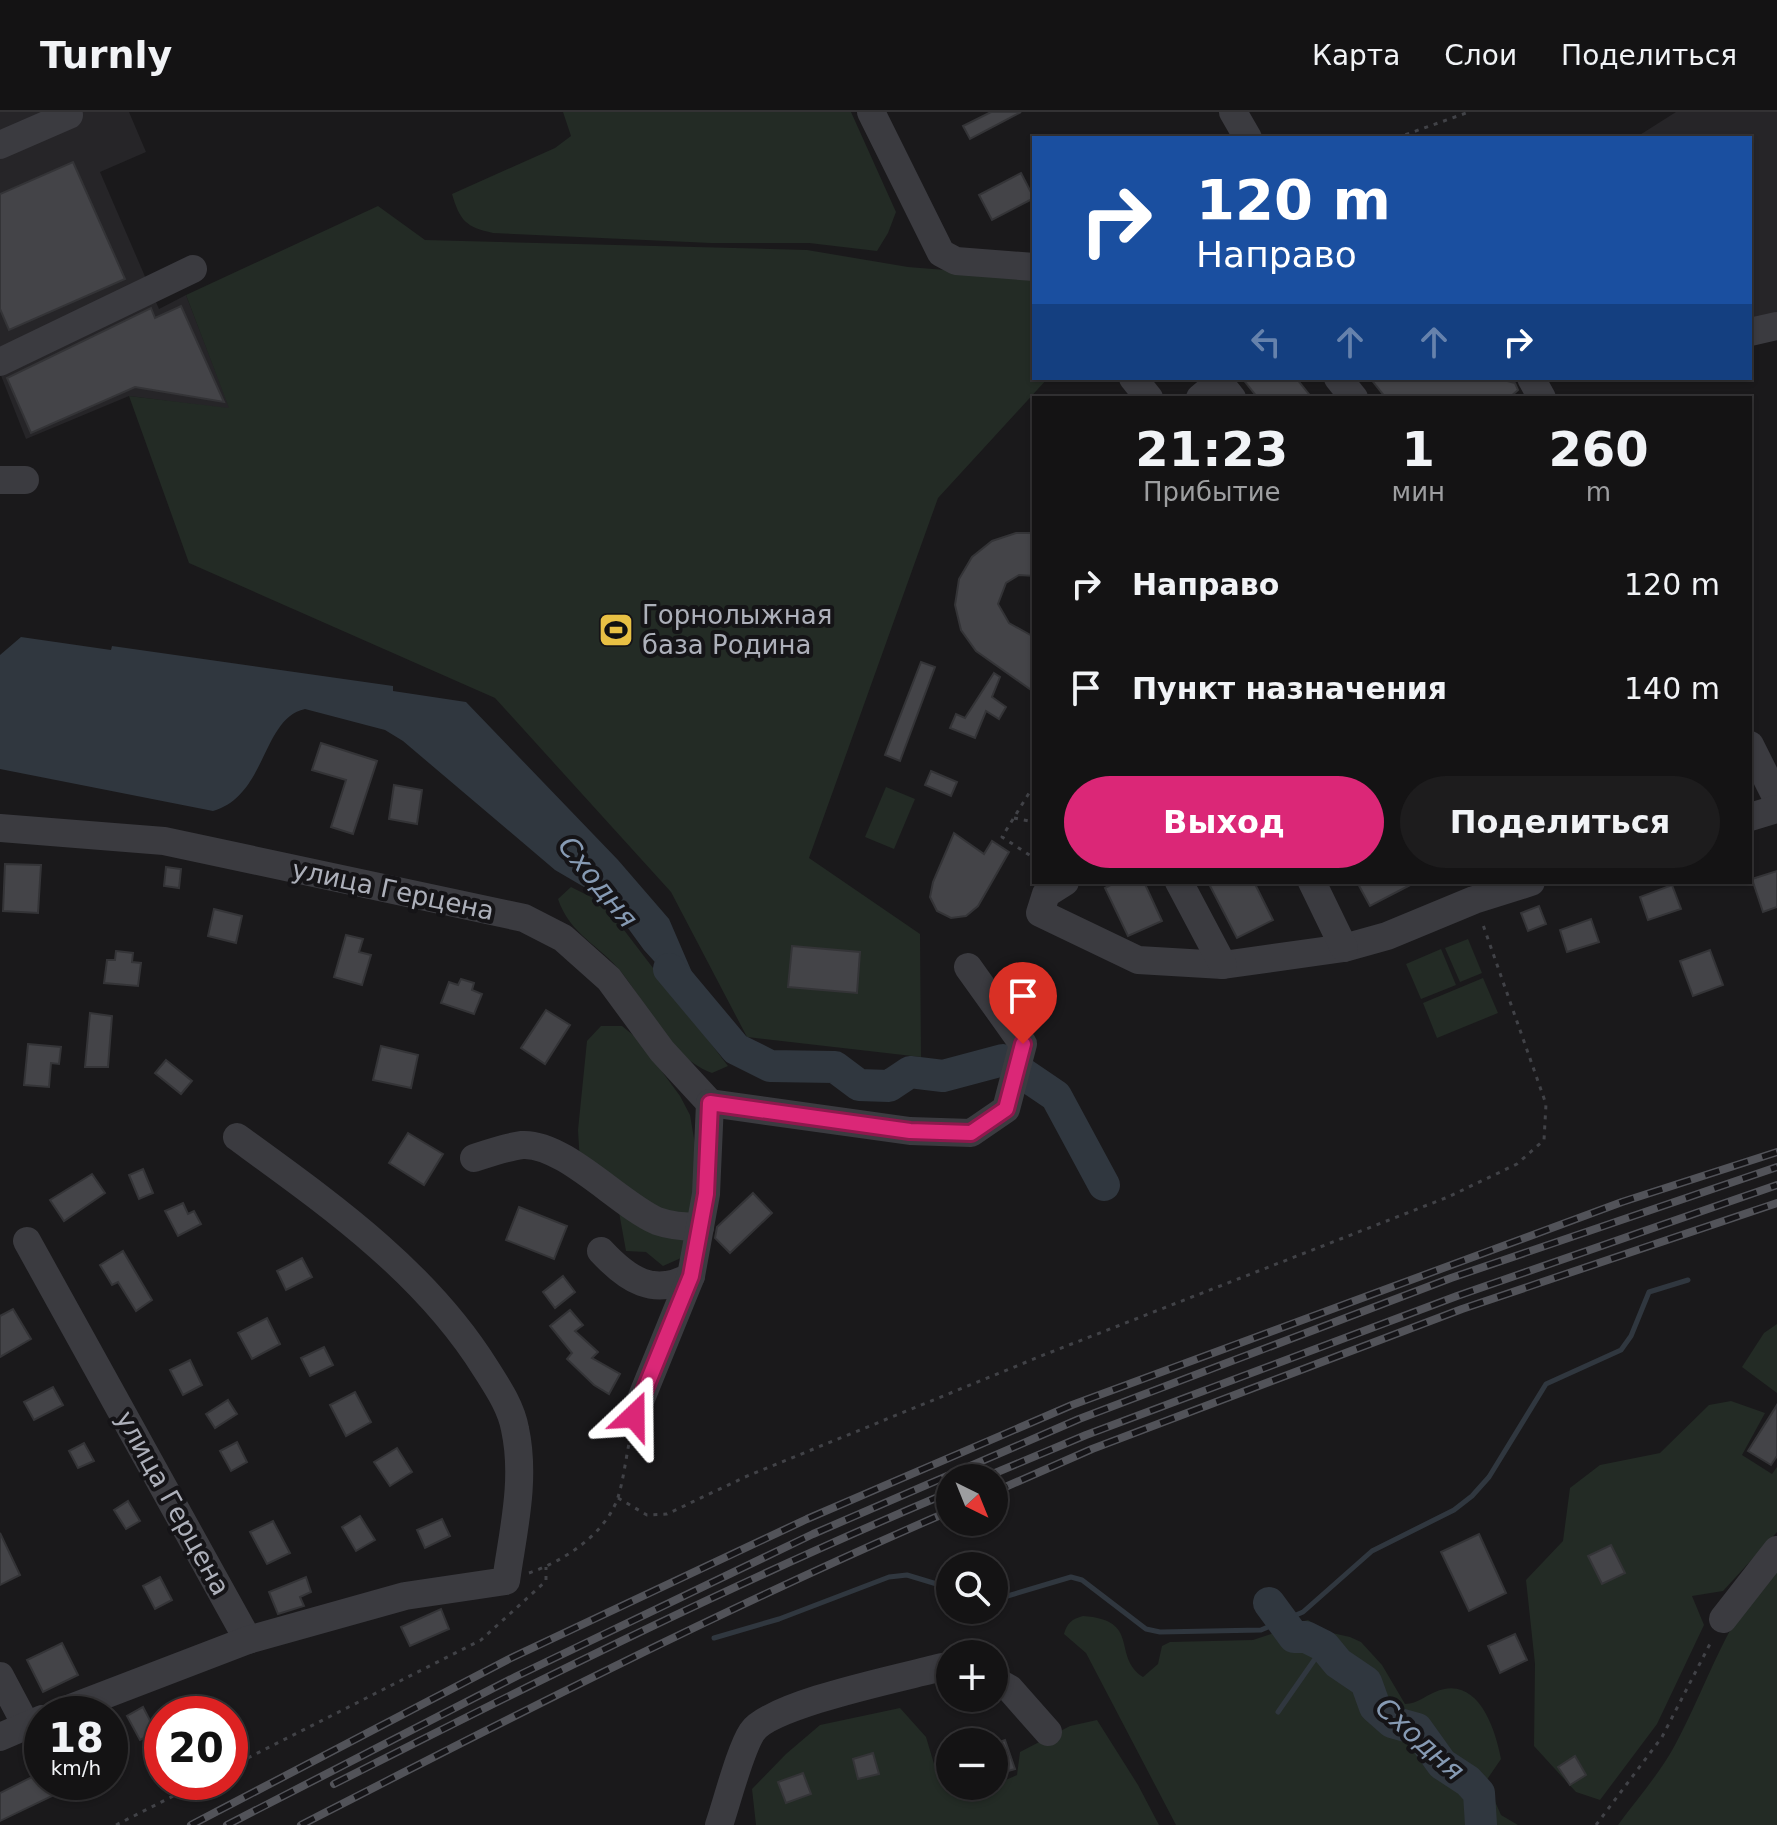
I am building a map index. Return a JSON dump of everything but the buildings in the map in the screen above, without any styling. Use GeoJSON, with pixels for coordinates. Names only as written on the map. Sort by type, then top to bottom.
{"type":"FeatureCollection","features":[{"type":"Feature","properties":{"kind":"street"},"geometry":{"type":"LineString","coordinates":[[0,145],[69,115],[68,112]]}},
{"type":"Feature","properties":{"kind":"street"},"geometry":{"type":"LineString","coordinates":[[871,112],[941,253],[956,261],[1032,267]]}},
{"type":"Feature","properties":{"kind":"street"},"geometry":{"type":"LineString","coordinates":[[1233,112],[1247,136]]}},
{"type":"Feature","properties":{"kind":"street"},"geometry":{"type":"LineString","coordinates":[[0,362],[193,269]]}},
{"type":"Feature","properties":{"kind":"street"},"geometry":{"type":"LineString","coordinates":[[1752,332],[1777,326]]}},
{"type":"Feature","properties":{"kind":"street"},"geometry":{"type":"LineString","coordinates":[[1135,380],[1147,396]]}},
{"type":"Feature","properties":{"kind":"street"},"geometry":{"type":"LineString","coordinates":[[1340,380],[1352,396]]}},
{"type":"Feature","properties":{"kind":"street"},"geometry":{"type":"LineString","coordinates":[[1202,396],[1219,382],[1230,396]]}},
{"type":"Feature","properties":{"kind":"street"},"geometry":{"type":"LineString","coordinates":[[1752,749],[1777,799]]}},
{"type":"Feature","properties":{"kind":"street"},"geometry":{"type":"LineString","coordinates":[[1752,816],[1777,809]]}},
{"type":"Feature","properties":{"kind":"street","name":"улица Герцена"},"geometry":{"type":"LineString","coordinates":[[0,828],[164,841],[524,918],[563,938],[609,979],[662,1051],[710,1103]]}},
{"type":"Feature","properties":{"kind":"street"},"geometry":{"type":"LineString","coordinates":[[1062,884],[1046,894],[1040,913],[1138,960],[1223,965],[1344,948],[1387,936],[1463,896],[1521,884]]}},
{"type":"Feature","properties":{"kind":"street"},"geometry":{"type":"LineString","coordinates":[[1180,884],[1223,965]]}},
{"type":"Feature","properties":{"kind":"street"},"geometry":{"type":"LineString","coordinates":[[1313,884],[1344,948]]}},
{"type":"Feature","properties":{"kind":"street"},"geometry":{"type":"LineString","coordinates":[[634,1416],[691,1276],[706,1194],[710,1103],[910,1131],[971,1133],[1006,1109],[1023,1044],[968,967]]}},
{"type":"Feature","properties":{"kind":"street"},"geometry":{"type":"LineString","coordinates":[[102,1696],[248,1640],[405,1596],[506,1581],[520,1481],[515,1428],[502,1395],[472,1346],[431,1296],[370,1237],[237,1137]]}},
{"type":"Feature","properties":{"kind":"street"},"geometry":{"type":"LineString","coordinates":[[474,1158],[525,1145],[556,1155],[585,1171],[657,1220],[679,1227],[700,1227]]}},
{"type":"Feature","properties":{"kind":"street","name":"улица Герцена"},"geometry":{"type":"LineString","coordinates":[[27,1241],[248,1640]]}},
{"type":"Feature","properties":{"kind":"street"},"geometry":{"type":"LineString","coordinates":[[601,1251],[621,1273],[642,1284],[660,1287],[677,1284],[691,1276]]}},
{"type":"Feature","properties":{"kind":"street"},"geometry":{"type":"LineString","coordinates":[[1723,1619],[1777,1550]]}},
{"type":"Feature","properties":{"kind":"street"},"geometry":{"type":"LineString","coordinates":[[719,1825],[752,1731],[775,1715],[822,1699],[936,1669]]}},
{"type":"Feature","properties":{"kind":"street"},"geometry":{"type":"LineString","coordinates":[[0,1676],[24,1708]]}},
{"type":"Feature","properties":{"kind":"street"},"geometry":{"type":"LineString","coordinates":[[1008,1688],[1048,1732]]}},
{"type":"Feature","properties":{"kind":"street"},"geometry":{"type":"LineString","coordinates":[[0,1737],[24,1726]]}},
{"type":"Feature","properties":{"kind":"path"},"geometry":{"type":"LineString","coordinates":[[1402,136],[1469,112]]}},
{"type":"Feature","properties":{"kind":"path"},"geometry":{"type":"LineString","coordinates":[[1032,788],[1002,837],[1032,857]]}},
{"type":"Feature","properties":{"kind":"path"},"geometry":{"type":"LineString","coordinates":[[1014,818],[1032,822]]}},
{"type":"Feature","properties":{"kind":"path"},"geometry":{"type":"LineString","coordinates":[[618,1498],[647,1515],[667,1514],[745,1477],[1046,1354],[1448,1197],[1517,1164],[1544,1140],[1546,1104],[1463,896]]}},
{"type":"Feature","properties":{"kind":"path"},"geometry":{"type":"LineString","coordinates":[[248,1758],[481,1640],[546,1581],[546,1567],[588,1542],[618,1498],[634,1416]]}},
{"type":"Feature","properties":{"kind":"path"},"geometry":{"type":"LineString","coordinates":[[1596,1825],[1662,1737],[1723,1619]]}},
{"type":"Feature","properties":{"kind":"path"},"geometry":{"type":"LineString","coordinates":[[116,1825],[165,1800]]}},
{"type":"Feature","properties":{"kind":"shaded area"},"geometry":{"type":"Polygon","coordinates":[[[0,112],[129,112],[146,152],[100,172],[159,309],[186,295],[230,409],[129,396],[26,439],[0,373],[0,112]]]}},
{"type":"Feature","properties":{"kind":"shaded area"},"geometry":{"type":"Polygon","coordinates":[[[563,112],[851,112],[896,212],[877,251],[809,243],[711,243],[493,233],[465,221],[452,194],[555,148],[571,136],[563,112]]]}},
{"type":"Feature","properties":{"kind":"shaded area"},"geometry":{"type":"Polygon","coordinates":[[[1676,112],[1777,112],[1777,315],[1752,321],[1752,136],[1638,136],[1676,112]]]}},
{"type":"Feature","properties":{"kind":"shaded area","name":"Горнолыжная база Родина"},"geometry":{"type":"Polygon","coordinates":[[[378,206],[425,240],[807,250],[908,267],[1032,277],[1032,380],[1046,380],[938,498],[809,858],[920,934],[921,1057],[747,1037],[671,892],[495,698],[189,563],[129,396],[229,408],[186,295],[378,206]]]}},
{"type":"Feature","properties":{"kind":"shaded area"},"geometry":{"type":"Polygon","coordinates":[[[886,787],[915,799],[894,849],[865,837],[886,787]]]}},
{"type":"Feature","properties":{"kind":"shaded area"},"geometry":{"type":"Polygon","coordinates":[[[571,887],[593,898],[614,917],[728,1066],[712,1073],[697,1066],[672,1043],[622,973],[570,922],[558,899],[571,887]]]}},
{"type":"Feature","properties":{"kind":"shaded area"},"geometry":{"type":"Polygon","coordinates":[[[1468,939],[1482,973],[1460,982],[1445,948],[1468,939]]]}},
{"type":"Feature","properties":{"kind":"shaded area"},"geometry":{"type":"Polygon","coordinates":[[[1441,949],[1456,985],[1421,999],[1406,964],[1441,949]]]}},
{"type":"Feature","properties":{"kind":"shaded area"},"geometry":{"type":"Polygon","coordinates":[[[1483,978],[1498,1013],[1437,1038],[1423,1003],[1483,978]]]}},
{"type":"Feature","properties":{"kind":"shaded area"},"geometry":{"type":"Polygon","coordinates":[[[601,1026],[622,1026],[638,1039],[680,1096],[690,1115],[697,1156],[698,1199],[681,1258],[663,1266],[646,1252],[626,1251],[619,1212],[580,1164],[578,1130],[587,1041],[601,1026]]]}},
{"type":"Feature","properties":{"kind":"shaded area"},"geometry":{"type":"Polygon","coordinates":[[[1777,1324],[1777,1393],[1742,1367],[1764,1333],[1777,1324]]]}},
{"type":"Feature","properties":{"kind":"shaded area"},"geometry":{"type":"Polygon","coordinates":[[[1731,1401],[1765,1413],[1742,1455],[1772,1474],[1777,1467],[1777,1532],[1723,1591],[1692,1596],[1704,1625],[1657,1724],[1600,1800],[1576,1792],[1534,1746],[1535,1664],[1526,1580],[1563,1541],[1570,1488],[1600,1465],[1660,1453],[1709,1405],[1731,1401]]]}},
{"type":"Feature","properties":{"kind":"shaded area"},"geometry":{"type":"Polygon","coordinates":[[[1777,1563],[1777,1825],[1618,1825],[1669,1755],[1732,1627],[1745,1604],[1777,1563]]]}},
{"type":"Feature","properties":{"kind":"shaded area"},"geometry":{"type":"Polygon","coordinates":[[[1083,1616],[1113,1624],[1123,1640],[1128,1659],[1143,1677],[1158,1664],[1162,1646],[1170,1642],[1253,1640],[1278,1628],[1308,1620],[1323,1631],[1361,1642],[1382,1665],[1405,1704],[1450,1688],[1462,1690],[1473,1697],[1489,1719],[1501,1759],[1486,1781],[1501,1815],[1518,1825],[1176,1825],[1086,1653],[1064,1634],[1070,1622],[1083,1616]]]}},
{"type":"Feature","properties":{"kind":"shaded area"},"geometry":{"type":"Polygon","coordinates":[[[900,1708],[926,1737],[936,1771],[936,1800],[1008,1800],[1008,1779],[1017,1775],[1020,1752],[1070,1726],[1097,1720],[1159,1825],[756,1825],[752,1789],[820,1725],[900,1708]]]}},
{"type":"Feature","properties":{"kind":"water"},"geometry":{"type":"Polygon","coordinates":[[[21,637],[111,650],[112,646],[393,686],[393,691],[466,702],[618,860],[669,919],[694,977],[696,1002],[692,1003],[644,950],[617,913],[596,894],[555,870],[403,741],[385,730],[305,709],[291,715],[280,726],[244,790],[231,802],[213,811],[0,769],[0,655],[21,637]]]}},
{"type":"Feature","properties":{"kind":"waterway","name":"Сходня"},"geometry":{"type":"LineString","coordinates":[[669,969],[736,1049],[770,1066],[835,1067],[859,1085],[889,1086],[910,1072],[943,1076],[1003,1060],[1056,1096],[1104,1185]]}},
{"type":"Feature","properties":{"kind":"waterway"},"geometry":{"type":"LineString","coordinates":[[1008,1596],[1071,1577],[1082,1580],[1146,1629],[1160,1632],[1261,1630],[1303,1612],[1372,1551],[1454,1510],[1472,1496],[1489,1477],[1546,1384],[1621,1350],[1631,1336],[1649,1292],[1688,1280]]}},
{"type":"Feature","properties":{"kind":"waterway"},"geometry":{"type":"LineString","coordinates":[[714,1638],[779,1619],[889,1577],[907,1575],[936,1584]]}},
{"type":"Feature","properties":{"kind":"waterway","name":"Сходня"},"geometry":{"type":"LineString","coordinates":[[1269,1603],[1294,1637],[1306,1637],[1324,1646],[1338,1663],[1366,1682],[1375,1707],[1392,1722],[1417,1729],[1442,1764],[1468,1781],[1479,1793],[1481,1825]]}},
{"type":"Feature","properties":{"kind":"waterway"},"geometry":{"type":"LineString","coordinates":[[1278,1712],[1324,1646]]}},
{"type":"Feature","properties":{"kind":"railway"},"geometry":{"type":"LineString","coordinates":[[191,1825],[509,1659],[807,1519],[1072,1405],[1622,1202],[1777,1152]]}},
{"type":"Feature","properties":{"kind":"railway"},"geometry":{"type":"LineString","coordinates":[[227,1825],[517,1676],[813,1534],[1079,1419],[1451,1278],[1777,1167]]}},
{"type":"Feature","properties":{"kind":"railway"},"geometry":{"type":"LineString","coordinates":[[1008,1468],[1086,1435],[1457,1296],[1777,1185]]}},
{"type":"Feature","properties":{"kind":"railway"},"geometry":{"type":"LineString","coordinates":[[1008,1486],[1092,1449],[1462,1309],[1777,1203]]}},
{"type":"Feature","properties":{"kind":"railway"},"geometry":{"type":"LineString","coordinates":[[334,1784],[639,1632],[936,1498]]}},
{"type":"Feature","properties":{"kind":"railway"},"geometry":{"type":"LineString","coordinates":[[301,1825],[704,1623],[936,1517]]}},
{"type":"Feature","properties":{"kind":"place","name":"Горнолыжная база Родина"},"geometry":{"type":"Point","coordinates":[616,630]}},
{"type":"Feature","properties":{"kind":"route"},"geometry":{"type":"LineString","coordinates":[[634,1416],[691,1276],[706,1194],[710,1103],[910,1131],[971,1133],[1006,1109],[1023,1044]]}}]}
